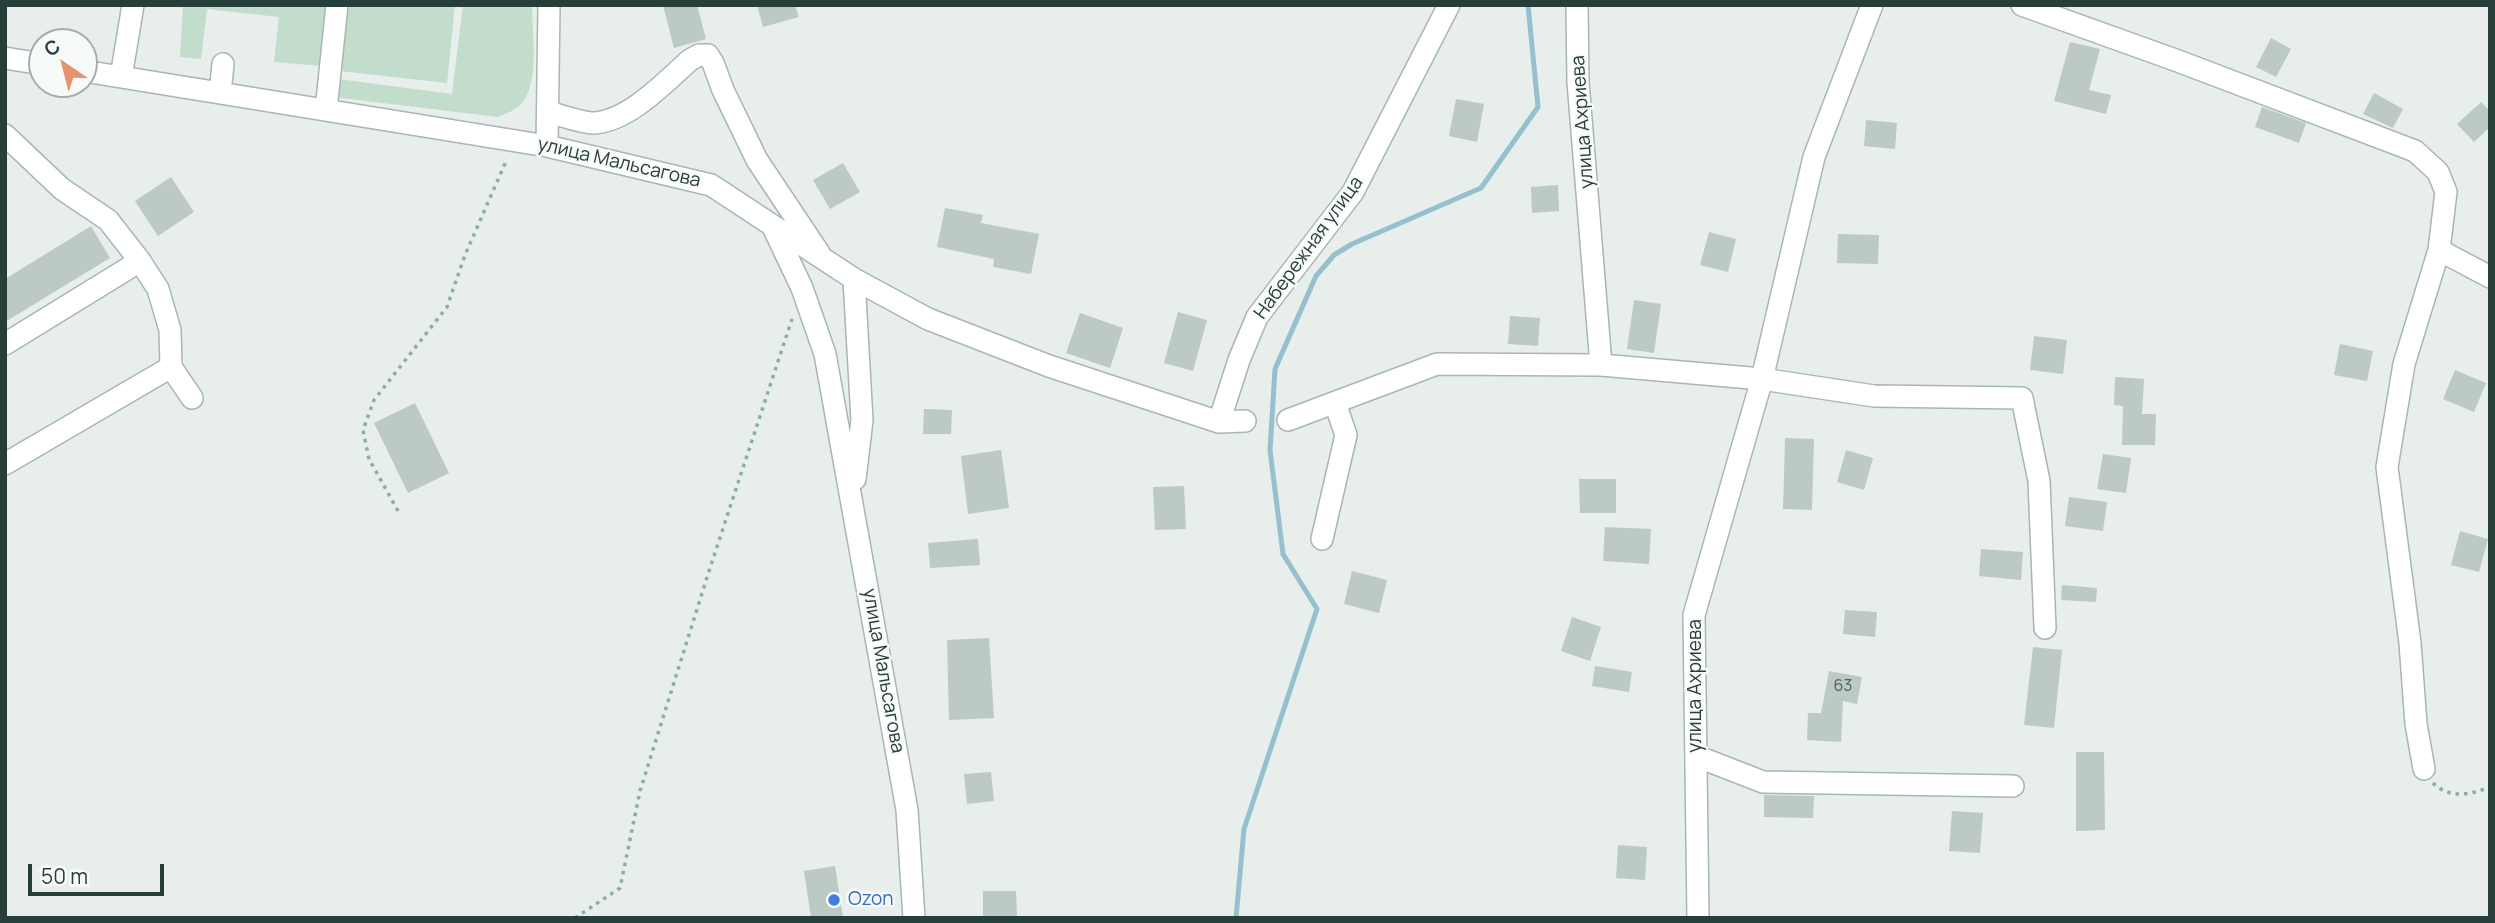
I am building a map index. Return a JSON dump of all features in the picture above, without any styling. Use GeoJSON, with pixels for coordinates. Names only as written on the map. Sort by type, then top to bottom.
{"type":"FeatureCollection","features":[{"type":"Feature","properties":{"kind":"street"},"geometry":{"type":"LineString","coordinates":[[326,110],[337,5]]}},
{"type":"Feature","properties":{"kind":"street"},"geometry":{"type":"LineString","coordinates":[[547,146],[549,5]]}},
{"type":"Feature","properties":{"kind":"street","name":"Набережная улица"},"geometry":{"type":"LineString","coordinates":[[1219,422],[1239,360],[1257,317],[1353,192],[1449,5]]}},
{"type":"Feature","properties":{"kind":"street","name":"улица Ахриева"},"geometry":{"type":"LineString","coordinates":[[1577,5],[1578,82],[1601,365]]}},
{"type":"Feature","properties":{"kind":"street","name":"улица Ахриева"},"geometry":{"type":"LineString","coordinates":[[1698,918],[1694,615],[1762,379],[1814,157],[1872,5]]}},
{"type":"Feature","properties":{"kind":"street"},"geometry":{"type":"LineString","coordinates":[[2022,5],[2415,151],[2438,172],[2446,192],[2439,250],[2403,364],[2387,467],[2410,643],[2416,724],[2424,769]]}},
{"type":"Feature","properties":{"kind":"street"},"geometry":{"type":"LineString","coordinates":[[121,77],[129,6]]}},
{"type":"Feature","properties":{"kind":"street"},"geometry":{"type":"LineString","coordinates":[[548,112],[594,123],[613,117],[636,106],[690,60],[699,55],[708,55],[757,160],[824,260]]}},
{"type":"Feature","properties":{"kind":"street"},"geometry":{"type":"LineString","coordinates":[[5,58],[28,62]]}},
{"type":"Feature","properties":{"kind":"street"},"geometry":{"type":"LineString","coordinates":[[220,93],[223,64]]}},
{"type":"Feature","properties":{"kind":"street","name":"улица Мальсагова"},"geometry":{"type":"LineString","coordinates":[[98,73],[547,146],[711,184],[773,227],[802,288],[825,354],[907,810],[914,918]]}},
{"type":"Feature","properties":{"kind":"street"},"geometry":{"type":"LineString","coordinates":[[5,135],[62,190],[108,220],[140,261],[158,289],[170,330],[171,367],[192,398]]}},
{"type":"Feature","properties":{"kind":"street"},"geometry":{"type":"LineString","coordinates":[[773,227],[854,279],[928,319],[1049,366],[1219,422],[1245,421]]}},
{"type":"Feature","properties":{"kind":"street"},"geometry":{"type":"LineString","coordinates":[[2439,250],[2490,277]]}},
{"type":"Feature","properties":{"kind":"street"},"geometry":{"type":"LineString","coordinates":[[5,344],[140,261]]}},
{"type":"Feature","properties":{"kind":"street"},"geometry":{"type":"LineString","coordinates":[[852,498],[862,420],[854,279]]}},
{"type":"Feature","properties":{"kind":"street"},"geometry":{"type":"LineString","coordinates":[[1289,420],[1437,364],[1601,365],[1762,379],[1874,396],[2022,397],[2039,481],[2045,628]]}},
{"type":"Feature","properties":{"kind":"street"},"geometry":{"type":"LineString","coordinates":[[5,464],[171,367]]}},
{"type":"Feature","properties":{"kind":"street"},"geometry":{"type":"LineString","coordinates":[[1322,539],[1346,435],[1335,403]]}},
{"type":"Feature","properties":{"kind":"street"},"geometry":{"type":"LineString","coordinates":[[1696,756],[1763,782],[2013,786]]}},
{"type":"Feature","properties":{"kind":"path"},"geometry":{"type":"LineString","coordinates":[[398,511],[369,459],[363,430],[374,400],[447,307],[465,255],[515,141]]}},
{"type":"Feature","properties":{"kind":"path"},"geometry":{"type":"LineString","coordinates":[[575,918],[620,888],[640,791],[802,288]]}},
{"type":"Feature","properties":{"kind":"path"},"geometry":{"type":"LineString","coordinates":[[2424,769],[2435,786],[2447,792],[2460,795],[2490,787]]}},
{"type":"Feature","properties":{"kind":"green space"},"geometry":{"type":"Polygon","coordinates":[[[183,5],[328,5],[322,66],[274,62],[279,17],[207,9],[201,59],[180,57],[183,5]]]}},
{"type":"Feature","properties":{"kind":"green space"},"geometry":{"type":"Polygon","coordinates":[[[347,5],[455,5],[447,83],[340,71],[347,5]]]}},
{"type":"Feature","properties":{"kind":"green space"},"geometry":{"type":"Polygon","coordinates":[[[463,5],[532,5],[533,70],[528,94],[517,108],[498,117],[341,98],[337,95],[338,79],[452,94],[463,5]]]}},
{"type":"Feature","properties":{"kind":"building"},"geometry":{"type":"Polygon","coordinates":[[[663,5],[697,5],[706,39],[674,48],[663,5]]]}},
{"type":"Feature","properties":{"kind":"building"},"geometry":{"type":"Polygon","coordinates":[[[757,5],[795,5],[799,17],[763,27],[757,5]]]}},
{"type":"Feature","properties":{"kind":"building"},"geometry":{"type":"Polygon","coordinates":[[[2271,38],[2291,49],[2276,77],[2256,67],[2271,38]]]}},
{"type":"Feature","properties":{"kind":"building"},"geometry":{"type":"Polygon","coordinates":[[[2070,42],[2100,49],[2089,90],[2111,95],[2106,114],[2054,101],[2070,42]]]}},
{"type":"Feature","properties":{"kind":"building"},"geometry":{"type":"Polygon","coordinates":[[[2374,93],[2403,109],[2393,128],[2363,114],[2374,93]]]}},
{"type":"Feature","properties":{"kind":"building"},"geometry":{"type":"Polygon","coordinates":[[[1456,99],[1484,104],[1477,142],[1449,136],[1456,99]]]}},
{"type":"Feature","properties":{"kind":"building"},"geometry":{"type":"Polygon","coordinates":[[[2481,102],[2490,111],[2490,127],[2474,142],[2457,124],[2481,102]]]}},
{"type":"Feature","properties":{"kind":"building"},"geometry":{"type":"Polygon","coordinates":[[[2262,107],[2306,123],[2299,143],[2255,127],[2262,107]]]}},
{"type":"Feature","properties":{"kind":"building"},"geometry":{"type":"Polygon","coordinates":[[[1866,120],[1897,123],[1895,149],[1864,146],[1866,120]]]}},
{"type":"Feature","properties":{"kind":"building"},"geometry":{"type":"Polygon","coordinates":[[[843,163],[860,192],[830,209],[813,180],[843,163]]]}},
{"type":"Feature","properties":{"kind":"building"},"geometry":{"type":"Polygon","coordinates":[[[171,177],[194,212],[158,236],[135,201],[171,177]]]}},
{"type":"Feature","properties":{"kind":"building"},"geometry":{"type":"Polygon","coordinates":[[[1558,185],[1559,211],[1532,213],[1531,187],[1558,185]]]}},
{"type":"Feature","properties":{"kind":"building"},"geometry":{"type":"Polygon","coordinates":[[[945,208],[983,215],[981,223],[1039,234],[1031,274],[993,267],[994,259],[937,247],[945,208]]]}},
{"type":"Feature","properties":{"kind":"building"},"geometry":{"type":"Polygon","coordinates":[[[91,226],[110,258],[5,322],[5,279],[91,226]]]}},
{"type":"Feature","properties":{"kind":"building"},"geometry":{"type":"Polygon","coordinates":[[[1709,232],[1736,239],[1728,272],[1700,265],[1709,232]]]}},
{"type":"Feature","properties":{"kind":"building"},"geometry":{"type":"Polygon","coordinates":[[[1838,234],[1879,235],[1878,264],[1837,263],[1838,234]]]}},
{"type":"Feature","properties":{"kind":"building"},"geometry":{"type":"Polygon","coordinates":[[[1634,300],[1661,304],[1654,353],[1627,349],[1634,300]]]}},
{"type":"Feature","properties":{"kind":"building"},"geometry":{"type":"Polygon","coordinates":[[[1178,312],[1207,320],[1193,371],[1164,363],[1178,312]]]}},
{"type":"Feature","properties":{"kind":"building"},"geometry":{"type":"Polygon","coordinates":[[[1080,313],[1123,328],[1110,368],[1066,353],[1080,313]]]}},
{"type":"Feature","properties":{"kind":"building"},"geometry":{"type":"Polygon","coordinates":[[[1510,316],[1540,318],[1538,346],[1508,344],[1510,316]]]}},
{"type":"Feature","properties":{"kind":"building"},"geometry":{"type":"Polygon","coordinates":[[[2034,336],[2067,340],[2063,374],[2030,370],[2034,336]]]}},
{"type":"Feature","properties":{"kind":"building"},"geometry":{"type":"Polygon","coordinates":[[[2340,344],[2373,351],[2367,381],[2334,375],[2340,344]]]}},
{"type":"Feature","properties":{"kind":"building"},"geometry":{"type":"Polygon","coordinates":[[[2455,370],[2486,383],[2474,412],[2443,399],[2455,370]]]}},
{"type":"Feature","properties":{"kind":"building"},"geometry":{"type":"Polygon","coordinates":[[[2115,377],[2144,379],[2142,414],[2156,414],[2155,445],[2122,445],[2123,406],[2114,405],[2115,377]]]}},
{"type":"Feature","properties":{"kind":"building"},"geometry":{"type":"Polygon","coordinates":[[[415,403],[449,473],[408,493],[374,423],[415,403]]]}},
{"type":"Feature","properties":{"kind":"building"},"geometry":{"type":"Polygon","coordinates":[[[924,409],[952,410],[951,434],[923,434],[924,409]]]}},
{"type":"Feature","properties":{"kind":"building"},"geometry":{"type":"Polygon","coordinates":[[[1785,438],[1814,439],[1812,510],[1783,509],[1785,438]]]}},
{"type":"Feature","properties":{"kind":"building"},"geometry":{"type":"Polygon","coordinates":[[[1001,450],[1009,508],[968,514],[961,456],[1001,450]]]}},
{"type":"Feature","properties":{"kind":"building"},"geometry":{"type":"Polygon","coordinates":[[[1846,450],[1873,458],[1864,490],[1837,482],[1846,450]]]}},
{"type":"Feature","properties":{"kind":"building"},"geometry":{"type":"Polygon","coordinates":[[[2103,454],[2131,458],[2126,493],[2097,489],[2103,454]]]}},
{"type":"Feature","properties":{"kind":"building"},"geometry":{"type":"Polygon","coordinates":[[[1579,479],[1616,479],[1616,513],[1580,513],[1579,479]]]}},
{"type":"Feature","properties":{"kind":"building"},"geometry":{"type":"Polygon","coordinates":[[[1184,486],[1186,529],[1155,530],[1153,487],[1184,486]]]}},
{"type":"Feature","properties":{"kind":"building"},"geometry":{"type":"Polygon","coordinates":[[[2069,497],[2107,502],[2103,531],[2065,526],[2069,497]]]}},
{"type":"Feature","properties":{"kind":"building"},"geometry":{"type":"Polygon","coordinates":[[[1605,527],[1651,529],[1649,564],[1603,561],[1605,527]]]}},
{"type":"Feature","properties":{"kind":"building"},"geometry":{"type":"Polygon","coordinates":[[[2460,531],[2488,539],[2479,572],[2451,565],[2460,531]]]}},
{"type":"Feature","properties":{"kind":"building"},"geometry":{"type":"Polygon","coordinates":[[[978,539],[980,565],[930,568],[928,543],[978,539]]]}},
{"type":"Feature","properties":{"kind":"building"},"geometry":{"type":"Polygon","coordinates":[[[1981,549],[2023,552],[2021,580],[1979,576],[1981,549]]]}},
{"type":"Feature","properties":{"kind":"building"},"geometry":{"type":"Polygon","coordinates":[[[1352,571],[1387,580],[1379,613],[1344,604],[1352,571]]]}},
{"type":"Feature","properties":{"kind":"building"},"geometry":{"type":"Polygon","coordinates":[[[2062,585],[2097,588],[2096,602],[2061,600],[2062,585]]]}},
{"type":"Feature","properties":{"kind":"building"},"geometry":{"type":"Polygon","coordinates":[[[1845,610],[1877,612],[1875,637],[1843,634],[1845,610]]]}},
{"type":"Feature","properties":{"kind":"building"},"geometry":{"type":"Polygon","coordinates":[[[1572,617],[1601,627],[1590,661],[1561,651],[1572,617]]]}},
{"type":"Feature","properties":{"kind":"building"},"geometry":{"type":"Polygon","coordinates":[[[989,638],[994,718],[949,720],[947,640],[989,638]]]}},
{"type":"Feature","properties":{"kind":"building"},"geometry":{"type":"Polygon","coordinates":[[[2033,647],[2062,650],[2054,728],[2024,725],[2033,647]]]}},
{"type":"Feature","properties":{"kind":"building"},"geometry":{"type":"Polygon","coordinates":[[[1595,666],[1632,672],[1629,692],[1592,686],[1595,666]]]}},
{"type":"Feature","properties":{"kind":"building"},"geometry":{"type":"Polygon","coordinates":[[[1829,671],[1862,677],[1857,704],[1843,701],[1841,742],[1807,740],[1808,713],[1821,713],[1829,671]]]}},
{"type":"Feature","properties":{"kind":"building"},"geometry":{"type":"Polygon","coordinates":[[[2076,752],[2104,752],[2105,830],[2076,831],[2076,752]]]}},
{"type":"Feature","properties":{"kind":"building"},"geometry":{"type":"Polygon","coordinates":[[[991,772],[994,801],[967,804],[964,774],[991,772]]]}},
{"type":"Feature","properties":{"kind":"building"},"geometry":{"type":"Polygon","coordinates":[[[1764,795],[1814,796],[1813,818],[1764,817],[1764,795]]]}},
{"type":"Feature","properties":{"kind":"building"},"geometry":{"type":"Polygon","coordinates":[[[1952,811],[1983,813],[1980,853],[1949,851],[1952,811]]]}},
{"type":"Feature","properties":{"kind":"building"},"geometry":{"type":"Polygon","coordinates":[[[1618,845],[1647,847],[1645,880],[1616,878],[1618,845]]]}},
{"type":"Feature","properties":{"kind":"building"},"geometry":{"type":"Polygon","coordinates":[[[835,866],[843,918],[811,918],[804,871],[835,866]]]}},
{"type":"Feature","properties":{"kind":"building"},"geometry":{"type":"Polygon","coordinates":[[[983,891],[1016,891],[1017,918],[983,918],[983,891]]]}},
{"type":"Feature","properties":{"kind":"waterway"},"geometry":{"type":"LineString","coordinates":[[1236,918],[1244,829],[1317,609],[1283,554],[1270,450],[1275,369],[1316,276],[1334,255],[1352,244],[1481,188],[1538,107],[1528,5]]}},
{"type":"Feature","properties":{"kind":"place","name":"Ozon"},"geometry":{"type":"Point","coordinates":[834,900]}}]}
